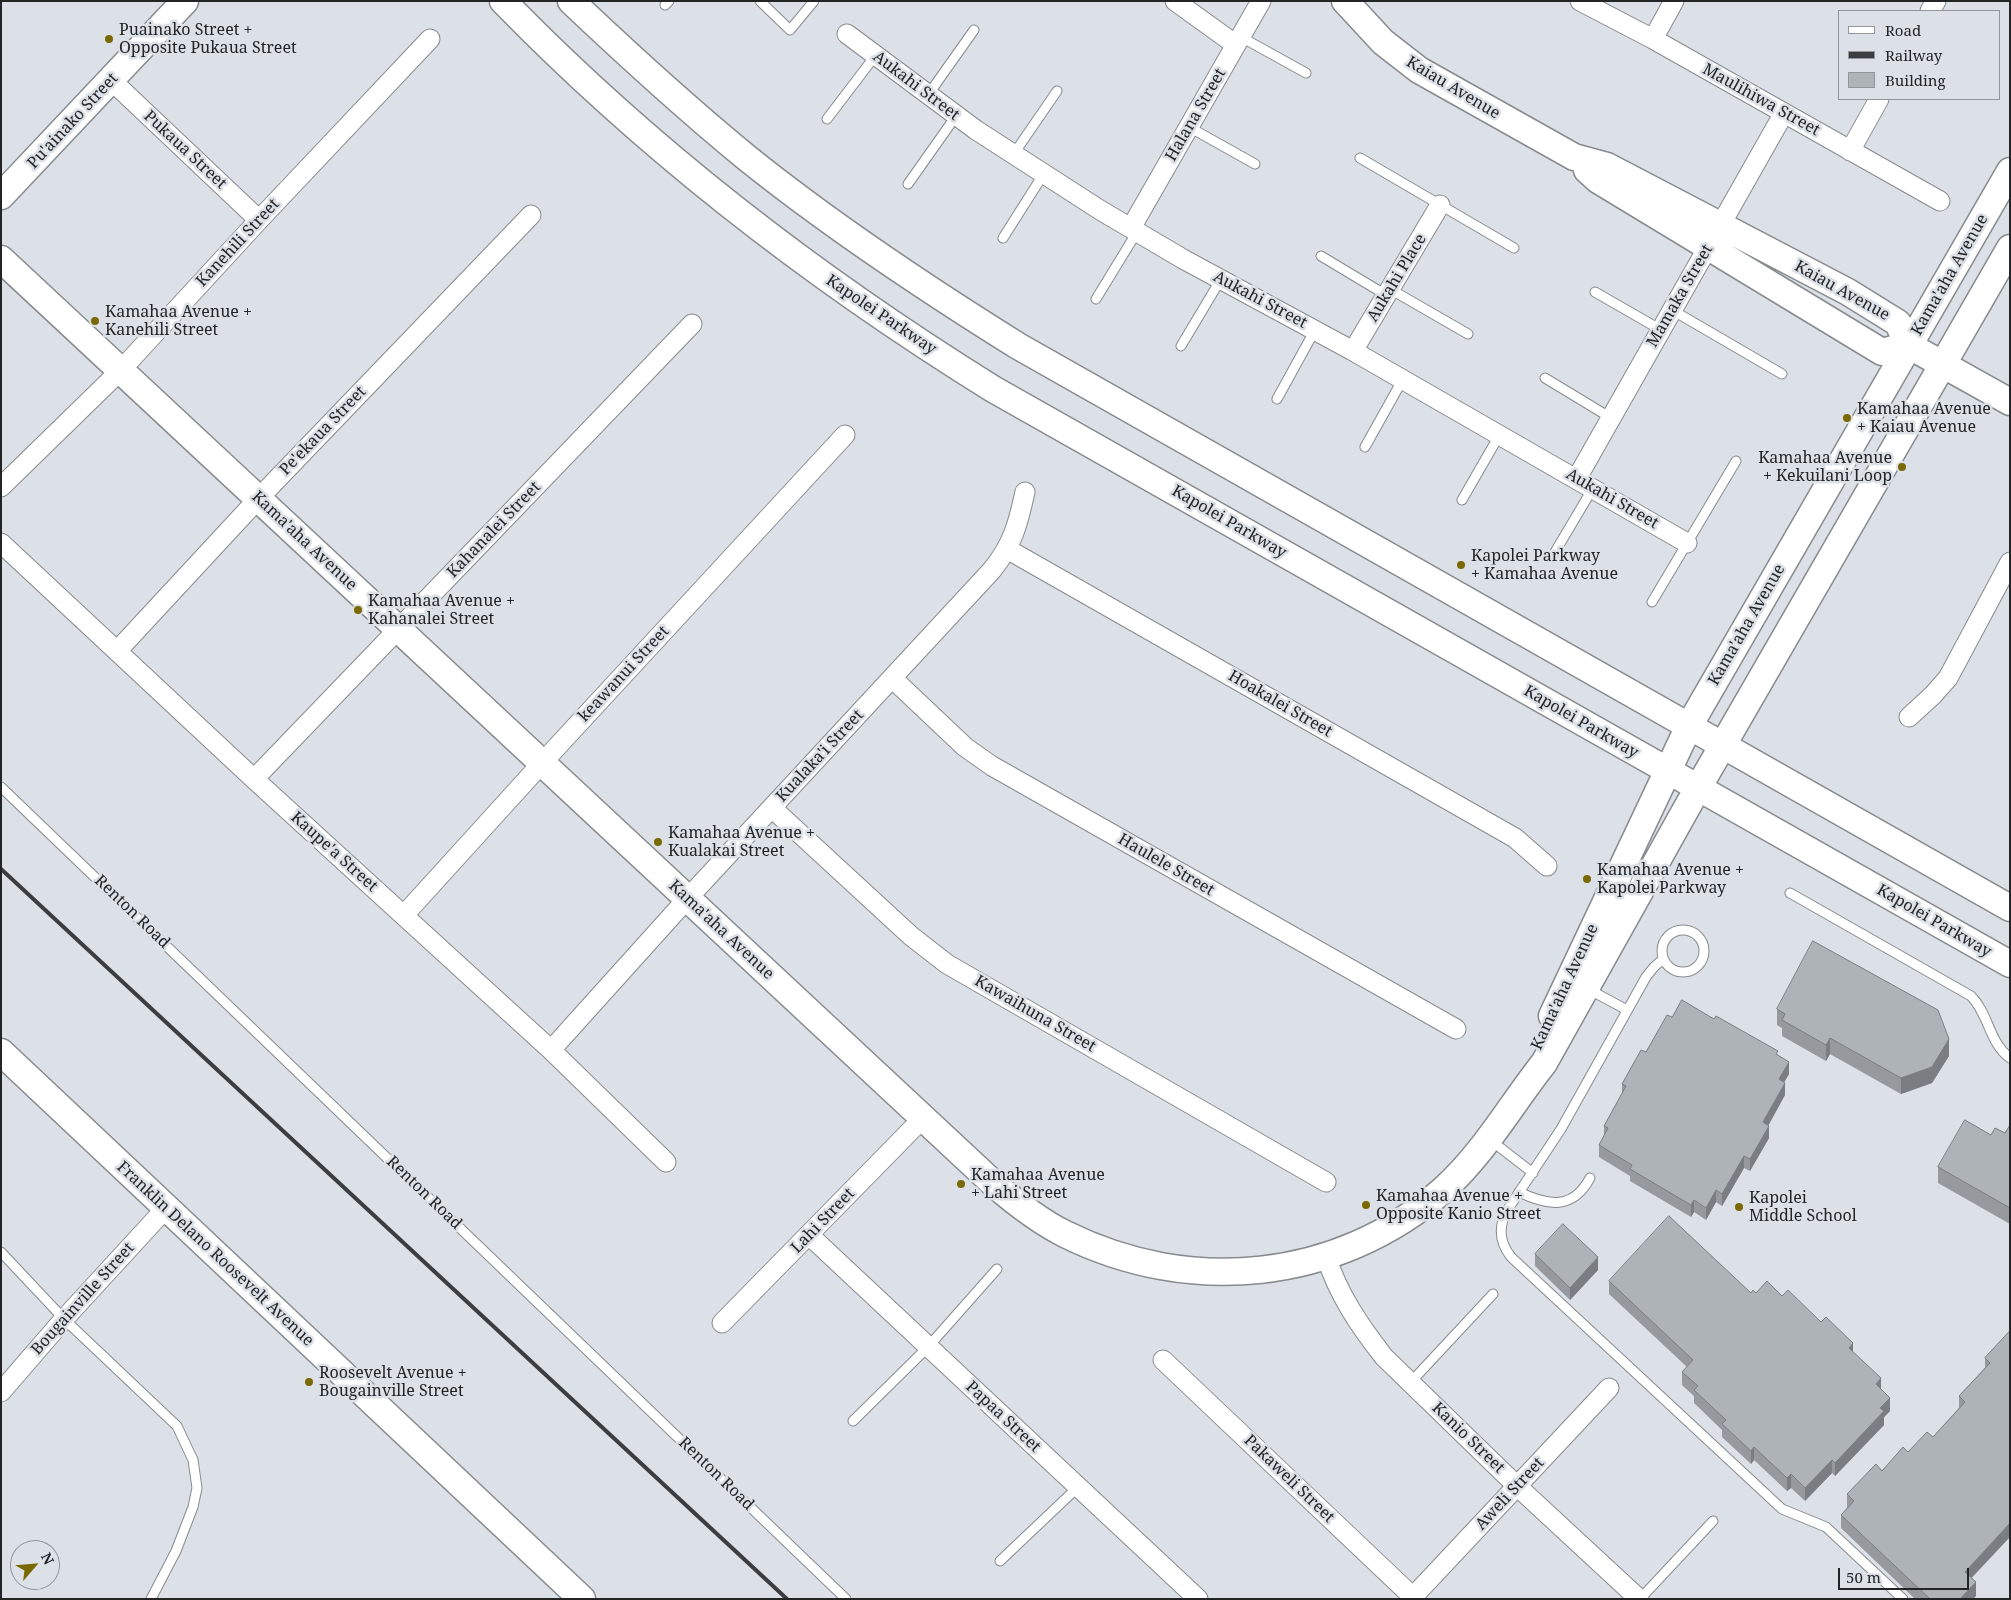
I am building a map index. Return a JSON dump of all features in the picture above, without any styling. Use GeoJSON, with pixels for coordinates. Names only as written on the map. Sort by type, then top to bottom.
{"type":"FeatureCollection","features":[{"type":"Feature","properties":{"kind":"street","name":"Pu'ainako Street"},"geometry":{"type":"LineString","coordinates":[[1,196],[185,1]]}},
{"type":"Feature","properties":{"kind":"street","name":"Kapolei Parkway"},"geometry":{"type":"LineString","coordinates":[[503,1],[589,86],[717,196],[844,292],[922,344],[993,389],[2010,964]]}},
{"type":"Feature","properties":{"kind":"street"},"geometry":{"type":"LineString","coordinates":[[571,1],[684,105],[747,158],[842,230],[948,303],[1018,346],[2010,908]]}},
{"type":"Feature","properties":{"kind":"street"},"geometry":{"type":"LineString","coordinates":[[1175,1],[1239,41]]}},
{"type":"Feature","properties":{"kind":"street","name":"Halana Street"},"geometry":{"type":"LineString","coordinates":[[1134,230],[1189,127],[1262,1]]}},
{"type":"Feature","properties":{"kind":"street","name":"Kaiau Avenue"},"geometry":{"type":"LineString","coordinates":[[1345,1],[1383,42],[1419,70],[1574,157],[1598,180],[1714,237],[1848,292],[1898,323],[1908,346],[1882,352],[1714,237]]}},
{"type":"Feature","properties":{"kind":"street","name":"Maulihiwa Street"},"geometry":{"type":"LineString","coordinates":[[1580,1],[1653,39],[1940,201]]}},
{"type":"Feature","properties":{"kind":"street"},"geometry":{"type":"LineString","coordinates":[[1653,39],[1674,1]]}},
{"type":"Feature","properties":{"kind":"street","name":"Aukahi Street"},"geometry":{"type":"LineString","coordinates":[[847,34],[956,116],[1043,176],[1134,230],[1500,434],[1687,543]]}},
{"type":"Feature","properties":{"kind":"street","name":"Kanehili Street"},"geometry":{"type":"LineString","coordinates":[[1,487],[120,371],[430,39]]}},
{"type":"Feature","properties":{"kind":"street","name":"Pukaua Street"},"geometry":{"type":"LineString","coordinates":[[111,80],[259,220]]}},
{"type":"Feature","properties":{"kind":"street"},"geometry":{"type":"LineString","coordinates":[[1850,151],[1879,100]]}},
{"type":"Feature","properties":{"kind":"street","name":"Mamaka Street"},"geometry":{"type":"LineString","coordinates":[[1585,483],[1611,418],[1784,113]]}},
{"type":"Feature","properties":{"kind":"street","name":"Kama'aha Avenue"},"geometry":{"type":"LineString","coordinates":[[1,259],[1016,1203],[1063,1233],[1115,1255],[1170,1268],[1226,1272],[1284,1267],[1326,1256],[1368,1239],[1420,1208],[1464,1169],[1489,1139],[1544,1063],[1667,770],[1689,726],[2010,171]]}},
{"type":"Feature","properties":{"kind":"street","name":"Aukahi Place"},"geometry":{"type":"LineString","coordinates":[[1353,351],[1440,205]]}},
{"type":"Feature","properties":{"kind":"street","name":"Pe'ekaua Street"},"geometry":{"type":"LineString","coordinates":[[118,650],[258,499],[531,214]]}},
{"type":"Feature","properties":{"kind":"street","name":"Kama'aha Avenue"},"geometry":{"type":"LineString","coordinates":[[1578,983],[1723,746],[2010,248]]}},
{"type":"Feature","properties":{"kind":"street","name":"Kahanalei Street"},"geometry":{"type":"LineString","coordinates":[[254,779],[692,324]]}},
{"type":"Feature","properties":{"kind":"street"},"geometry":{"type":"LineString","coordinates":[[1908,346],[2010,402]]}},
{"type":"Feature","properties":{"kind":"street","name":"keawanui Street"},"geometry":{"type":"LineString","coordinates":[[404,915],[845,434]]}},
{"type":"Feature","properties":{"kind":"street","name":"Kualaka'i Street"},"geometry":{"type":"LineString","coordinates":[[551,1050],[687,899],[992,570],[1007,549],[1017,525],[1025,492]]}},
{"type":"Feature","properties":{"kind":"street","name":"Kaupe'a Street"},"geometry":{"type":"LineString","coordinates":[[1,543],[118,650],[254,779],[551,1050],[666,1162]]}},
{"type":"Feature","properties":{"kind":"street","name":"Hoakalei Street"},"geometry":{"type":"LineString","coordinates":[[1007,549],[1515,838],[1548,866]]}},
{"type":"Feature","properties":{"kind":"street"},"geometry":{"type":"LineString","coordinates":[[1909,717],[1948,678],[2010,562]]}},
{"type":"Feature","properties":{"kind":"street","name":"Haulele Street"},"geometry":{"type":"LineString","coordinates":[[892,678],[966,747],[992,766],[1456,1029]]}},
{"type":"Feature","properties":{"kind":"street","name":"Kawaihuna Street"},"geometry":{"type":"LineString","coordinates":[[772,808],[911,936],[947,964],[1326,1182]]}},
{"type":"Feature","properties":{"kind":"street","name":"Franklin Delano Roosevelt Avenue"},"geometry":{"type":"LineString","coordinates":[[1,1052],[582,1599]]}},
{"type":"Feature","properties":{"kind":"street","name":"Lahi Street"},"geometry":{"type":"LineString","coordinates":[[722,1323],[923,1118]]}},
{"type":"Feature","properties":{"kind":"street","name":"Bougainville Street"},"geometry":{"type":"LineString","coordinates":[[1,1392],[64,1319],[166,1208]]}},
{"type":"Feature","properties":{"kind":"street","name":"Papaa Street"},"geometry":{"type":"LineString","coordinates":[[808,1235],[1078,1487],[1192,1597]]}},
{"type":"Feature","properties":{"kind":"street","name":"Kanio Street"},"geometry":{"type":"LineString","coordinates":[[1326,1256],[1334,1280],[1354,1317],[1384,1357],[1517,1486],[1640,1599]]}},
{"type":"Feature","properties":{"kind":"street","name":"Pakaweli Street"},"geometry":{"type":"LineString","coordinates":[[1164,1360],[1413,1598]]}},
{"type":"Feature","properties":{"kind":"street","name":"Aweli Street"},"geometry":{"type":"LineString","coordinates":[[1413,1598],[1609,1388]]}},
{"type":"Feature","properties":{"kind":"lane"},"geometry":{"type":"LineString","coordinates":[[760,1],[790,30],[814,1]]}},
{"type":"Feature","properties":{"kind":"lane"},"geometry":{"type":"LineString","coordinates":[[928,95],[974,30]]}},
{"type":"Feature","properties":{"kind":"lane"},"geometry":{"type":"LineString","coordinates":[[1239,41],[1306,73]]}},
{"type":"Feature","properties":{"kind":"lane"},"geometry":{"type":"LineString","coordinates":[[827,119],[875,56]]}},
{"type":"Feature","properties":{"kind":"lane"},"geometry":{"type":"LineString","coordinates":[[1013,155],[1057,91]]}},
{"type":"Feature","properties":{"kind":"lane"},"geometry":{"type":"LineString","coordinates":[[908,184],[956,116]]}},
{"type":"Feature","properties":{"kind":"lane"},"geometry":{"type":"LineString","coordinates":[[1189,127],[1255,164]]}},
{"type":"Feature","properties":{"kind":"lane"},"geometry":{"type":"LineString","coordinates":[[1360,158],[1514,248]]}},
{"type":"Feature","properties":{"kind":"lane"},"geometry":{"type":"LineString","coordinates":[[1002,238],[1043,176]]}},
{"type":"Feature","properties":{"kind":"lane"},"geometry":{"type":"LineString","coordinates":[[1096,299],[1134,230]]}},
{"type":"Feature","properties":{"kind":"lane"},"geometry":{"type":"LineString","coordinates":[[1321,256],[1468,334]]}},
{"type":"Feature","properties":{"kind":"lane"},"geometry":{"type":"LineString","coordinates":[[1181,346],[1221,279]]}},
{"type":"Feature","properties":{"kind":"lane"},"geometry":{"type":"LineString","coordinates":[[1595,292],[1661,330]]}},
{"type":"Feature","properties":{"kind":"lane"},"geometry":{"type":"LineString","coordinates":[[1672,310],[1782,374]]}},
{"type":"Feature","properties":{"kind":"lane"},"geometry":{"type":"LineString","coordinates":[[1277,399],[1315,330]]}},
{"type":"Feature","properties":{"kind":"lane"},"geometry":{"type":"LineString","coordinates":[[1545,378],[1611,418]]}},
{"type":"Feature","properties":{"kind":"lane"},"geometry":{"type":"LineString","coordinates":[[1365,447],[1403,379]]}},
{"type":"Feature","properties":{"kind":"lane"},"geometry":{"type":"LineString","coordinates":[[1462,500],[1500,434]]}},
{"type":"Feature","properties":{"kind":"lane"},"geometry":{"type":"LineString","coordinates":[[1652,602],[1736,461]]}},
{"type":"Feature","properties":{"kind":"lane"},"geometry":{"type":"LineString","coordinates":[[1555,552],[1585,483]]}},
{"type":"Feature","properties":{"kind":"lane","name":"Renton Road"},"geometry":{"type":"LineString","coordinates":[[1,787],[846,1599]]}},
{"type":"Feature","properties":{"kind":"lane"},"geometry":{"type":"LineString","coordinates":[[1790,893],[1971,996],[1982,1011],[2000,1050],[2010,1058]]}},
{"type":"Feature","properties":{"kind":"lane"},"geometry":{"type":"LineString","coordinates":[[1678,930],[1693,931],[1703,942],[1704,957],[1701,964],[1695,969],[1681,972],[1674,970],[1664,960],[1662,945],[1671,933],[1678,930]]}},
{"type":"Feature","properties":{"kind":"lane"},"geometry":{"type":"LineString","coordinates":[[1664,960],[1649,972],[1560,1129],[1506,1212],[1500,1231],[1501,1240],[1511,1257],[1782,1509],[1826,1526],[1903,1599]]}},
{"type":"Feature","properties":{"kind":"lane"},"geometry":{"type":"LineString","coordinates":[[1578,983],[1628,1010]]}},
{"type":"Feature","properties":{"kind":"lane"},"geometry":{"type":"LineString","coordinates":[[1489,1139],[1533,1173]]}},
{"type":"Feature","properties":{"kind":"lane"},"geometry":{"type":"LineString","coordinates":[[1519,1192],[1542,1202],[1559,1203],[1581,1191],[1590,1178]]}},
{"type":"Feature","properties":{"kind":"lane"},"geometry":{"type":"LineString","coordinates":[[1,1252],[64,1319],[177,1426],[193,1460],[197,1488],[193,1507],[176,1551],[150,1599]]}},
{"type":"Feature","properties":{"kind":"lane"},"geometry":{"type":"LineString","coordinates":[[853,1420],[928,1347],[997,1269]]}},
{"type":"Feature","properties":{"kind":"lane"},"geometry":{"type":"LineString","coordinates":[[1410,1383],[1493,1294]]}},
{"type":"Feature","properties":{"kind":"lane"},"geometry":{"type":"LineString","coordinates":[[1000,1561],[1078,1487]]}},
{"type":"Feature","properties":{"kind":"lane"},"geometry":{"type":"LineString","coordinates":[[1640,1599],[1713,1521]]}},
{"type":"Feature","properties":{"kind":"building"},"geometry":{"type":"Polygon","coordinates":[[[1813,941],[1938,1010],[1949,1039],[1932,1067],[1901,1078],[1830,1038],[1826,1045],[1782,1020],[1785,1014],[1777,1009],[1813,941]]]}},
{"type":"Feature","properties":{"kind":"building"},"geometry":{"type":"Polygon","coordinates":[[[1682,1000],[1714,1019],[1716,1016],[1778,1051],[1776,1054],[1789,1062],[1779,1079],[1785,1083],[1763,1122],[1769,1126],[1750,1159],[1744,1156],[1722,1194],[1716,1190],[1706,1208],[1694,1200],[1691,1205],[1630,1169],[1632,1165],[1599,1145],[1608,1128],[1604,1126],[1626,1086],[1622,1084],[1641,1050],[1646,1052],[1667,1015],[1672,1017],[1682,1000]]]}},
{"type":"Feature","properties":{"kind":"building"},"geometry":{"type":"Polygon","coordinates":[[[1965,1120],[1991,1135],[1995,1128],[2005,1133],[2010,1125],[2010,1208],[1938,1167],[1965,1120]]]}},
{"type":"Feature","properties":{"kind":"building"},"geometry":{"type":"Polygon","coordinates":[[[1669,1216],[1751,1293],[1753,1290],[1756,1293],[1767,1281],[1782,1296],[1788,1290],[1821,1322],[1826,1317],[1853,1343],[1849,1348],[1881,1378],[1876,1384],[1890,1398],[1880,1408],[1884,1411],[1835,1463],[1832,1460],[1805,1488],[1791,1474],[1787,1478],[1754,1447],[1751,1451],[1722,1424],[1726,1420],[1694,1390],[1698,1386],[1682,1372],[1693,1360],[1609,1281],[1669,1216]]]}},
{"type":"Feature","properties":{"kind":"building"},"geometry":{"type":"Polygon","coordinates":[[[1563,1224],[1598,1257],[1570,1288],[1535,1254],[1563,1224]]]}},
{"type":"Feature","properties":{"kind":"building"},"geometry":{"type":"Polygon","coordinates":[[[2010,1331],[2010,1523],[1965,1572],[1976,1582],[1960,1599],[1930,1599],[1841,1515],[1854,1501],[1847,1494],[1876,1464],[1882,1471],[1903,1447],[1908,1452],[1927,1432],[1933,1437],[1965,1402],[1959,1396],[1990,1363],[1985,1358],[2010,1331]]]}},
{"type":"Feature","properties":{"kind":"railway"},"geometry":{"type":"LineString","coordinates":[[1,869],[787,1599]]}},
{"type":"Feature","properties":{"kind":"place","name":"Puainako Street + Opposite Pukaua Street"},"geometry":{"type":"Point","coordinates":[109,39]}},
{"type":"Feature","properties":{"kind":"place","name":"Kamahaa Avenue + Kanehili Street"},"geometry":{"type":"Point","coordinates":[95,321]}},
{"type":"Feature","properties":{"kind":"place","name":"Kamahaa Avenue + Kaiau Avenue"},"geometry":{"type":"Point","coordinates":[1847,418]}},
{"type":"Feature","properties":{"kind":"place","name":"Kamahaa Avenue + Kekuilani Loop"},"geometry":{"type":"Point","coordinates":[1902,467]}},
{"type":"Feature","properties":{"kind":"place","name":"Kapolei Parkway + Kamahaa Avenue"},"geometry":{"type":"Point","coordinates":[1461,565]}},
{"type":"Feature","properties":{"kind":"place","name":"Kamahaa Avenue + Kahanalei Street"},"geometry":{"type":"Point","coordinates":[358,610]}},
{"type":"Feature","properties":{"kind":"place","name":"Kamahaa Avenue + Kualakai Street"},"geometry":{"type":"Point","coordinates":[658,842]}},
{"type":"Feature","properties":{"kind":"place","name":"Kamahaa Avenue + Kapolei Parkway"},"geometry":{"type":"Point","coordinates":[1587,879]}},
{"type":"Feature","properties":{"kind":"place","name":"Kamahaa Avenue + Lahi Street"},"geometry":{"type":"Point","coordinates":[961,1184]}},
{"type":"Feature","properties":{"kind":"place","name":"Kamahaa Avenue + Opposite Kanio Street"},"geometry":{"type":"Point","coordinates":[1366,1205]}},
{"type":"Feature","properties":{"kind":"place","name":"Kapolei Middle School"},"geometry":{"type":"Point","coordinates":[1739,1207]}},
{"type":"Feature","properties":{"kind":"place","name":"Roosevelt Avenue + Bougainville Street"},"geometry":{"type":"Point","coordinates":[309,1382]}}]}
